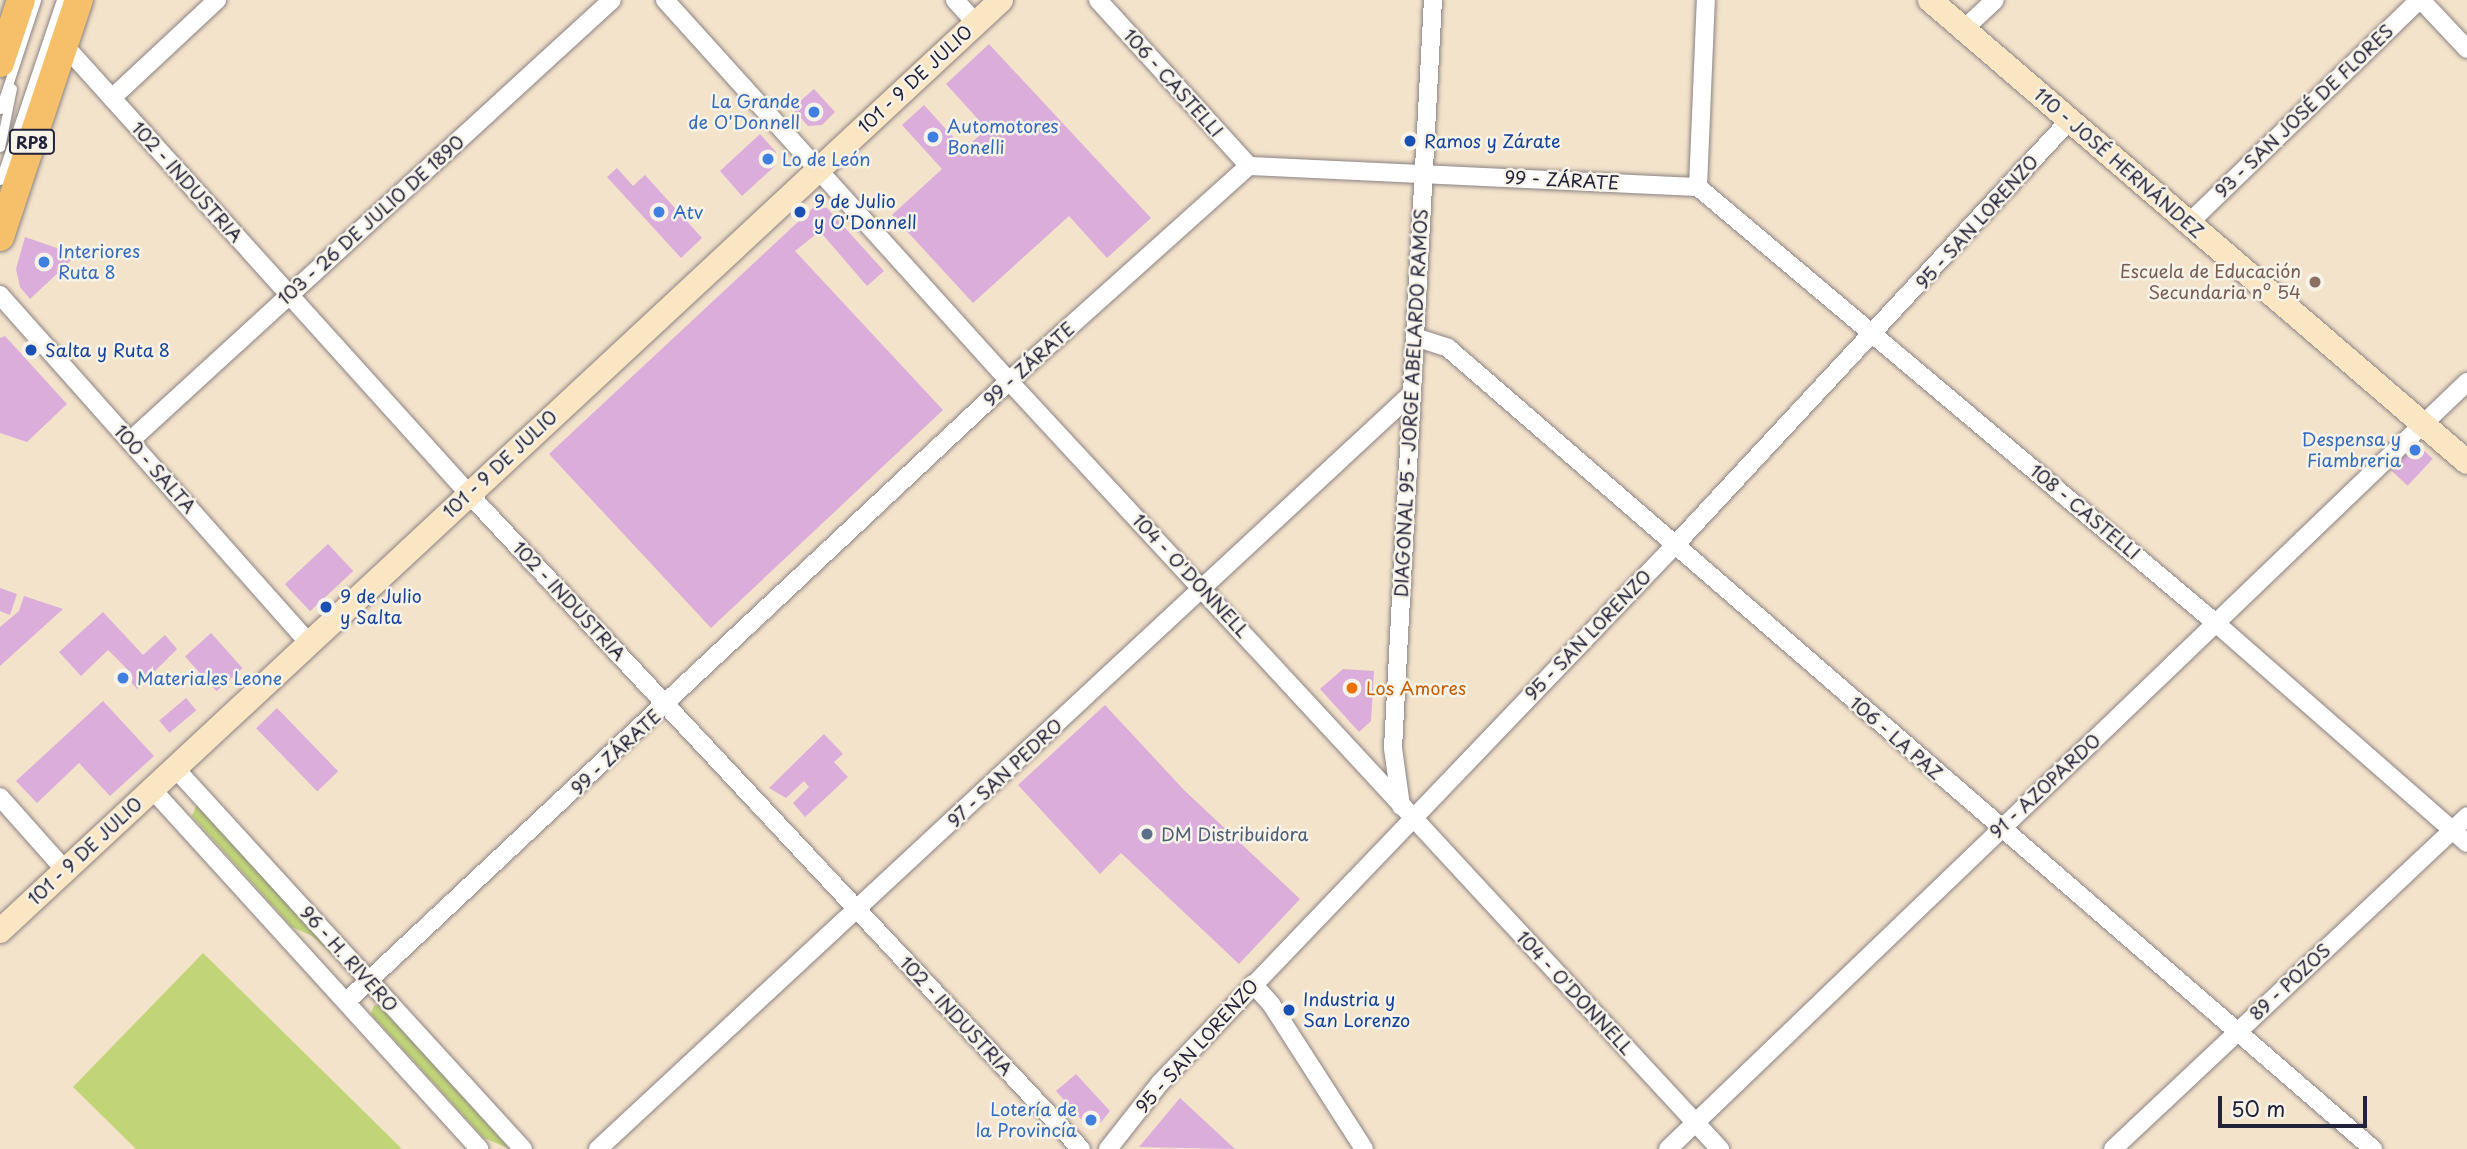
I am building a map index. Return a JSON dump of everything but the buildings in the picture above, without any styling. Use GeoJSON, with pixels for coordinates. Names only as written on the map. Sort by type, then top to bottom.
{"type":"FeatureCollection","features":[{"type":"Feature","properties":{"kind":"main road"},"geometry":{"type":"LineString","coordinates":[[8,62],[21,0]]}},
{"type":"Feature","properties":{"kind":"main road","name":"RP8"},"geometry":{"type":"LineString","coordinates":[[0,237],[58,39],[79,0]]}},
{"type":"Feature","properties":{"kind":"street"},"geometry":{"type":"LineString","coordinates":[[112,98],[217,0]]}},
{"type":"Feature","properties":{"kind":"street","name":"103 - 26 DE JULIO DE 1890"},"geometry":{"type":"LineString","coordinates":[[130,441],[612,0]]}},
{"type":"Feature","properties":{"kind":"street","name":"104 - O'DONNELL"},"geometry":{"type":"LineString","coordinates":[[665,0],[1009,381],[1204,588],[1720,1149]]}},
{"type":"Feature","properties":{"kind":"street"},"geometry":{"type":"LineString","coordinates":[[956,0],[976,23]]}},
{"type":"Feature","properties":{"kind":"street","name":"101 - 9 DE JULIO"},"geometry":{"type":"LineString","coordinates":[[0,931],[1001,0]]}},
{"type":"Feature","properties":{"kind":"street","name":"106 - CASTELLI"},"geometry":{"type":"LineString","coordinates":[[1098,0],[1249,166]]}},
{"type":"Feature","properties":{"kind":"street","name":"DIAGONAL 95 - JORGE ABELARDO RAMOS"},"geometry":{"type":"LineString","coordinates":[[1407,811],[1393,748],[1409,395],[1415,337],[1433,0]]}},
{"type":"Feature","properties":{"kind":"street"},"geometry":{"type":"LineString","coordinates":[[1698,187],[1706,0]]}},
{"type":"Feature","properties":{"kind":"street","name":"110 - JOSÉ HERNÁNDEZ"},"geometry":{"type":"LineString","coordinates":[[1930,0],[2467,463]]}},
{"type":"Feature","properties":{"kind":"street"},"geometry":{"type":"LineString","coordinates":[[1964,29],[1995,0]]}},
{"type":"Feature","properties":{"kind":"street"},"geometry":{"type":"LineString","coordinates":[[2420,0],[2467,49]]}},
{"type":"Feature","properties":{"kind":"street","name":"93 - SAN JOSÉ DE FLORES"},"geometry":{"type":"LineString","coordinates":[[2189,223],[2420,0]]}},
{"type":"Feature","properties":{"kind":"street","name":"102 - INDUSTRIA"},"geometry":{"type":"LineString","coordinates":[[58,39],[468,493],[1081,1149]]}},
{"type":"Feature","properties":{"kind":"street","name":"95 - SAN LORENZO"},"geometry":{"type":"LineString","coordinates":[[1108,1149],[1160,1083],[1253,984],[1407,811],[1676,544],[1875,334],[2069,121]]}},
{"type":"Feature","properties":{"kind":"street","name":"99 - ZÁRATE"},"geometry":{"type":"LineString","coordinates":[[348,1000],[1009,381],[1249,166],[1698,187]]}},
{"type":"Feature","properties":{"kind":"street","name":"108 - CASTELLI"},"geometry":{"type":"LineString","coordinates":[[1698,187],[2218,625],[2467,843]]}},
{"type":"Feature","properties":{"kind":"street","name":"100 - SALTA"},"geometry":{"type":"LineString","coordinates":[[0,295],[309,643]]}},
{"type":"Feature","properties":{"kind":"street","name":"106 - LA PAZ"},"geometry":{"type":"LineString","coordinates":[[1415,337],[1448,348],[1676,544],[1999,829],[2373,1149]]}},
{"type":"Feature","properties":{"kind":"street","name":"91 - AZOPARDO"},"geometry":{"type":"LineString","coordinates":[[1668,1149],[1999,829],[2218,625],[2467,382]]}},
{"type":"Feature","properties":{"kind":"street","name":"97 - SAN PEDRO"},"geometry":{"type":"LineString","coordinates":[[598,1149],[1409,395]]}},
{"type":"Feature","properties":{"kind":"street","name":"96 - H. RIVERO"},"geometry":{"type":"LineString","coordinates":[[175,768],[523,1149]]}},
{"type":"Feature","properties":{"kind":"street","name":"96 - H. RIVERO"},"geometry":{"type":"LineString","coordinates":[[151,789],[348,1000],[480,1149]]}},
{"type":"Feature","properties":{"kind":"street"},"geometry":{"type":"LineString","coordinates":[[0,797],[65,870]]}},
{"type":"Feature","properties":{"kind":"street","name":"89 - POZOS"},"geometry":{"type":"LineString","coordinates":[[2113,1149],[2467,816]]}},
{"type":"Feature","properties":{"kind":"street"},"geometry":{"type":"LineString","coordinates":[[1253,984],[1271,1004],[1364,1149]]}},
{"type":"Feature","properties":{"kind":"lane"},"geometry":{"type":"LineString","coordinates":[[0,110],[8,62],[36,0]]}},
{"type":"Feature","properties":{"kind":"lane"},"geometry":{"type":"LineString","coordinates":[[0,180],[58,39],[61,0]]}},
{"type":"Feature","properties":{"kind":"lane"},"geometry":{"type":"LineString","coordinates":[[0,147],[8,62]]}},
{"type":"Feature","properties":{"kind":"green space"},"geometry":{"type":"Polygon","coordinates":[[[196,806],[201,807],[343,965],[312,936],[292,927],[192,816],[196,806]]]}},
{"type":"Feature","properties":{"kind":"green space"},"geometry":{"type":"Polygon","coordinates":[[[203,953],[402,1149],[136,1149],[73,1087],[203,953]]]}},
{"type":"Feature","properties":{"kind":"green space"},"geometry":{"type":"Polygon","coordinates":[[[374,1005],[380,1006],[510,1149],[484,1138],[371,1014],[374,1005]]]}},
{"type":"Feature","properties":{"kind":"place","name":"La Grande de O'Donnell"},"geometry":{"type":"Point","coordinates":[814,112]}},
{"type":"Feature","properties":{"kind":"place","name":"Automotores Bonelli"},"geometry":{"type":"Point","coordinates":[933,137]}},
{"type":"Feature","properties":{"kind":"place","name":"Ramos y Zárate"},"geometry":{"type":"Point","coordinates":[1410,141]}},
{"type":"Feature","properties":{"kind":"place","name":"Lo de León"},"geometry":{"type":"Point","coordinates":[768,159]}},
{"type":"Feature","properties":{"kind":"place","name":"Atv"},"geometry":{"type":"Point","coordinates":[659,212]}},
{"type":"Feature","properties":{"kind":"place","name":"9 de Julio y O'Donnell"},"geometry":{"type":"Point","coordinates":[800,212]}},
{"type":"Feature","properties":{"kind":"place","name":"Interiores Ruta 8"},"geometry":{"type":"Point","coordinates":[44,262]}},
{"type":"Feature","properties":{"kind":"place","name":"Escuela de Educación Secundaria nº 54"},"geometry":{"type":"Point","coordinates":[2315,282]}},
{"type":"Feature","properties":{"kind":"place","name":"Salta y Ruta 8"},"geometry":{"type":"Point","coordinates":[31,350]}},
{"type":"Feature","properties":{"kind":"place","name":"Despensa y Fiambreria"},"geometry":{"type":"Point","coordinates":[2415,450]}},
{"type":"Feature","properties":{"kind":"place","name":"9 de Julio y Salta"},"geometry":{"type":"Point","coordinates":[326,607]}},
{"type":"Feature","properties":{"kind":"place","name":"Materiales Leone"},"geometry":{"type":"Point","coordinates":[123,678]}},
{"type":"Feature","properties":{"kind":"place","name":"Los Amores"},"geometry":{"type":"Point","coordinates":[1352,688]}},
{"type":"Feature","properties":{"kind":"place","name":"DM Distribuidora"},"geometry":{"type":"Point","coordinates":[1147,834]}},
{"type":"Feature","properties":{"kind":"place","name":"Industria y San Lorenzo"},"geometry":{"type":"Point","coordinates":[1289,1010]}},
{"type":"Feature","properties":{"kind":"place","name":"Lotería de la Provincía"},"geometry":{"type":"Point","coordinates":[1091,1120]}}]}
